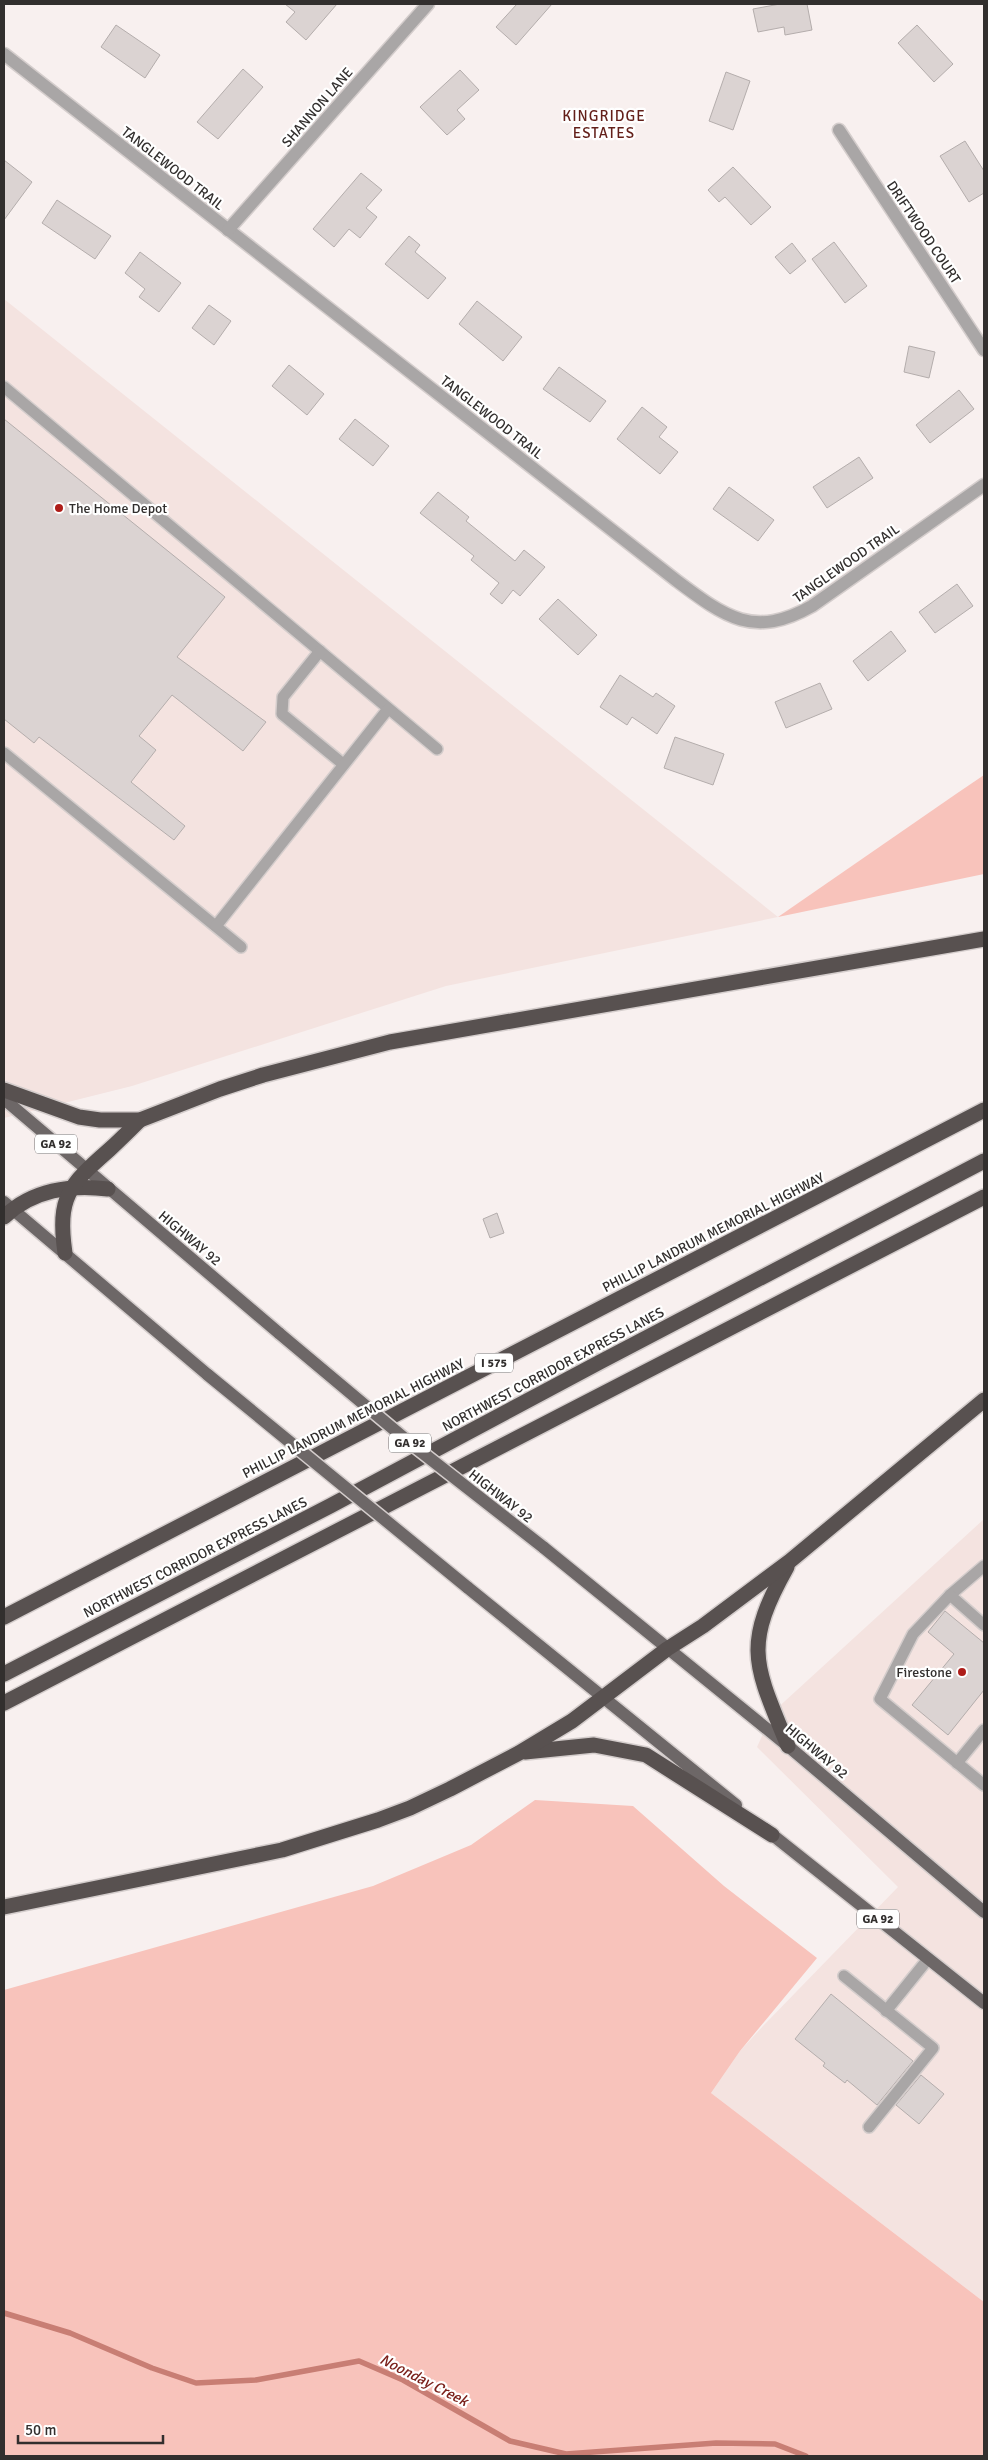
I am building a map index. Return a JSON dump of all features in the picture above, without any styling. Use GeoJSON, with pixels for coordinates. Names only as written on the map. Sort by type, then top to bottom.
{"type":"FeatureCollection","features":[{"type":"Feature","properties":{"kind":"highway"},"geometry":{"type":"LineString","coordinates":[[65,1253],[62,1228],[64,1206],[71,1187],[86,1169],[140,1120],[220,1089],[263,1075],[390,1042],[984,940]]}},
{"type":"Feature","properties":{"kind":"highway"},"geometry":{"type":"LineString","coordinates":[[4,1090],[79,1117],[100,1120],[140,1120]]}},
{"type":"Feature","properties":{"kind":"highway","name":"PHILLIP LANDRUM MEMORIAL HIGHWAY"},"geometry":{"type":"LineString","coordinates":[[4,1617],[984,1110]]}},
{"type":"Feature","properties":{"kind":"highway","name":"NORTHWEST CORRIDOR EXPRESS LANES"},"geometry":{"type":"LineString","coordinates":[[4,1674],[330,1506],[984,1161]]}},
{"type":"Feature","properties":{"kind":"highway"},"geometry":{"type":"LineString","coordinates":[[7,1209],[37,1196],[71,1187],[108,1188]]}},
{"type":"Feature","properties":{"kind":"highway"},"geometry":{"type":"LineString","coordinates":[[4,1702],[984,1197]]}},
{"type":"Feature","properties":{"kind":"highway"},"geometry":{"type":"LineString","coordinates":[[4,1906],[235,1861],[326,1837],[410,1808],[519,1752],[572,1721],[667,1649],[703,1626],[790,1561],[984,1400]]}},
{"type":"Feature","properties":{"kind":"highway"},"geometry":{"type":"LineString","coordinates":[[788,1746],[761,1678],[757,1643],[766,1605],[790,1561]]}},
{"type":"Feature","properties":{"kind":"highway"},"geometry":{"type":"LineString","coordinates":[[519,1752],[594,1745],[646,1755],[772,1835]]}},
{"type":"Feature","properties":{"kind":"main road","name":"HIGHWAY 92"},"geometry":{"type":"LineString","coordinates":[[4,1099],[410,1443],[543,1547],[788,1746],[984,1912]]}},
{"type":"Feature","properties":{"kind":"main road","name":"GA 92"},"geometry":{"type":"LineString","coordinates":[[7,1209],[65,1253],[208,1375],[602,1697],[984,2003]]}},
{"type":"Feature","properties":{"kind":"street","name":"SHANNON LANE"},"geometry":{"type":"LineString","coordinates":[[228,230],[428,4]]}},
{"type":"Feature","properties":{"kind":"street","name":"TANGLEWOOD TRAIL"},"geometry":{"type":"LineString","coordinates":[[4,54],[695,595],[722,612],[745,621],[767,623],[790,619],[812,606],[984,484]]}},
{"type":"Feature","properties":{"kind":"street","name":"DRIFTWOOD COURT"},"geometry":{"type":"LineString","coordinates":[[839,130],[984,350]]}},
{"type":"Feature","properties":{"kind":"lane"},"geometry":{"type":"LineString","coordinates":[[4,387],[437,749]]}},
{"type":"Feature","properties":{"kind":"lane"},"geometry":{"type":"LineString","coordinates":[[320,651],[283,697],[282,714],[344,764]]}},
{"type":"Feature","properties":{"kind":"lane"},"geometry":{"type":"LineString","coordinates":[[216,926],[388,709]]}},
{"type":"Feature","properties":{"kind":"lane"},"geometry":{"type":"LineString","coordinates":[[4,754],[241,947]]}},
{"type":"Feature","properties":{"kind":"lane"},"geometry":{"type":"LineString","coordinates":[[984,1566],[950,1595],[913,1634],[880,1699],[984,1785]]}},
{"type":"Feature","properties":{"kind":"lane"},"geometry":{"type":"LineString","coordinates":[[950,1595],[984,1625]]}},
{"type":"Feature","properties":{"kind":"lane"},"geometry":{"type":"LineString","coordinates":[[957,1763],[984,1730]]}},
{"type":"Feature","properties":{"kind":"lane"},"geometry":{"type":"LineString","coordinates":[[886,2011],[928,1959]]}},
{"type":"Feature","properties":{"kind":"lane"},"geometry":{"type":"LineString","coordinates":[[844,1976],[933,2048],[869,2126]]}},
{"type":"Feature","properties":{"kind":"shaded area"},"geometry":{"type":"Polygon","coordinates":[[[4,299],[778,917],[446,986],[132,1086],[4,1118],[4,299]]]}},
{"type":"Feature","properties":{"kind":"shaded area"},"geometry":{"type":"Polygon","coordinates":[[[984,775],[984,874],[778,917],[956,794],[984,775]]]}},
{"type":"Feature","properties":{"kind":"shaded area"},"geometry":{"type":"Polygon","coordinates":[[[984,1519],[984,2302],[711,2093],[740,2051],[898,1887],[757,1747],[773,1712],[984,1519]]]}},
{"type":"Feature","properties":{"kind":"shaded area"},"geometry":{"type":"Polygon","coordinates":[[[535,1800],[633,1806],[724,1886],[817,1958],[740,2051],[711,2093],[984,2302],[984,2456],[4,2456],[4,1990],[373,1886],[471,1845],[535,1800]]]}},
{"type":"Feature","properties":{"kind":"building"},"geometry":{"type":"Polygon","coordinates":[[[285,4],[337,4],[306,40],[286,22],[295,12],[285,4]]]}},
{"type":"Feature","properties":{"kind":"building"},"geometry":{"type":"Polygon","coordinates":[[[517,4],[552,4],[516,45],[496,27],[517,4]]]}},
{"type":"Feature","properties":{"kind":"building"},"geometry":{"type":"Polygon","coordinates":[[[780,4],[807,4],[812,30],[785,35],[784,27],[758,32],[753,9],[780,4]]]}},
{"type":"Feature","properties":{"kind":"building"},"geometry":{"type":"Polygon","coordinates":[[[116,25],[160,55],[145,78],[101,47],[116,25]]]}},
{"type":"Feature","properties":{"kind":"building"},"geometry":{"type":"Polygon","coordinates":[[[917,25],[953,64],[934,82],[898,43],[917,25]]]}},
{"type":"Feature","properties":{"kind":"building"},"geometry":{"type":"Polygon","coordinates":[[[243,69],[263,87],[218,139],[197,122],[243,69]]]}},
{"type":"Feature","properties":{"kind":"building"},"geometry":{"type":"Polygon","coordinates":[[[460,70],[479,90],[457,110],[465,119],[447,135],[420,107],[460,70]]]}},
{"type":"Feature","properties":{"kind":"building"},"geometry":{"type":"Polygon","coordinates":[[[726,72],[750,81],[733,130],[709,121],[726,72]]]}},
{"type":"Feature","properties":{"kind":"building"},"geometry":{"type":"Polygon","coordinates":[[[965,141],[984,171],[984,193],[969,202],[940,156],[965,141]]]}},
{"type":"Feature","properties":{"kind":"building"},"geometry":{"type":"Polygon","coordinates":[[[4,160],[32,182],[4,220],[4,160]]]}},
{"type":"Feature","properties":{"kind":"building"},"geometry":{"type":"Polygon","coordinates":[[[733,167],[771,207],[751,225],[725,197],[719,202],[708,190],[733,167]]]}},
{"type":"Feature","properties":{"kind":"building"},"geometry":{"type":"Polygon","coordinates":[[[361,173],[382,190],[366,208],[377,217],[360,238],[349,229],[334,247],[313,229],[361,173]]]}},
{"type":"Feature","properties":{"kind":"building"},"geometry":{"type":"Polygon","coordinates":[[[57,200],[111,236],[95,259],[42,223],[57,200]]]}},
{"type":"Feature","properties":{"kind":"building"},"geometry":{"type":"Polygon","coordinates":[[[409,236],[420,245],[415,252],[446,278],[428,299],[385,264],[409,236]]]}},
{"type":"Feature","properties":{"kind":"building"},"geometry":{"type":"Polygon","coordinates":[[[834,242],[867,286],[845,303],[812,259],[834,242]]]}},
{"type":"Feature","properties":{"kind":"building"},"geometry":{"type":"Polygon","coordinates":[[[792,243],[806,261],[790,274],[775,257],[792,243]]]}},
{"type":"Feature","properties":{"kind":"building"},"geometry":{"type":"Polygon","coordinates":[[[140,252],[181,283],[159,312],[139,297],[145,289],[125,273],[140,252]]]}},
{"type":"Feature","properties":{"kind":"building"},"geometry":{"type":"Polygon","coordinates":[[[477,301],[522,337],[503,361],[459,324],[477,301]]]}},
{"type":"Feature","properties":{"kind":"building"},"geometry":{"type":"Polygon","coordinates":[[[209,305],[231,321],[214,345],[192,328],[209,305]]]}},
{"type":"Feature","properties":{"kind":"building"},"geometry":{"type":"Polygon","coordinates":[[[909,346],[935,352],[929,378],[904,372],[909,346]]]}},
{"type":"Feature","properties":{"kind":"building"},"geometry":{"type":"Polygon","coordinates":[[[289,365],[324,394],[307,415],[272,386],[289,365]]]}},
{"type":"Feature","properties":{"kind":"building"},"geometry":{"type":"Polygon","coordinates":[[[559,367],[606,401],[590,422],[543,389],[559,367]]]}},
{"type":"Feature","properties":{"kind":"building"},"geometry":{"type":"Polygon","coordinates":[[[959,390],[974,409],[930,443],[916,425],[959,390]]]}},
{"type":"Feature","properties":{"kind":"building"},"geometry":{"type":"Polygon","coordinates":[[[642,407],[667,427],[659,437],[678,452],[660,474],[617,439],[642,407]]]}},
{"type":"Feature","properties":{"kind":"building","name":"The Home Depot"},"geometry":{"type":"Polygon","coordinates":[[[4,419],[225,597],[177,657],[266,722],[243,751],[172,695],[139,736],[156,750],[131,782],[185,826],[174,840],[39,737],[34,743],[4,719],[4,419]]]}},
{"type":"Feature","properties":{"kind":"building"},"geometry":{"type":"Polygon","coordinates":[[[355,419],[389,446],[373,466],[339,439],[355,419]]]}},
{"type":"Feature","properties":{"kind":"building"},"geometry":{"type":"Polygon","coordinates":[[[859,457],[873,478],[827,508],[813,487],[859,457]]]}},
{"type":"Feature","properties":{"kind":"building"},"geometry":{"type":"Polygon","coordinates":[[[729,487],[774,520],[758,541],[713,509],[729,487]]]}},
{"type":"Feature","properties":{"kind":"building"},"geometry":{"type":"Polygon","coordinates":[[[438,492],[469,517],[466,521],[515,561],[524,550],[545,567],[520,596],[513,590],[502,604],[490,594],[499,583],[471,560],[474,556],[420,513],[438,492]]]}},
{"type":"Feature","properties":{"kind":"building"},"geometry":{"type":"Polygon","coordinates":[[[957,584],[973,606],[935,633],[919,612],[957,584]]]}},
{"type":"Feature","properties":{"kind":"building"},"geometry":{"type":"Polygon","coordinates":[[[558,599],[597,635],[578,655],[539,619],[558,599]]]}},
{"type":"Feature","properties":{"kind":"building"},"geometry":{"type":"Polygon","coordinates":[[[891,631],[906,651],[868,681],[853,661],[891,631]]]}},
{"type":"Feature","properties":{"kind":"building"},"geometry":{"type":"Polygon","coordinates":[[[620,675],[653,697],[656,693],[675,706],[657,734],[632,717],[627,725],[600,707],[620,675]]]}},
{"type":"Feature","properties":{"kind":"building"},"geometry":{"type":"Polygon","coordinates":[[[820,683],[832,709],[786,728],[775,702],[820,683]]]}},
{"type":"Feature","properties":{"kind":"building"},"geometry":{"type":"Polygon","coordinates":[[[675,737],[724,754],[713,785],[664,768],[675,737]]]}},
{"type":"Feature","properties":{"kind":"building"},"geometry":{"type":"Polygon","coordinates":[[[497,1213],[504,1233],[490,1238],[483,1219],[497,1213]]]}},
{"type":"Feature","properties":{"kind":"building","name":"Firestone"},"geometry":{"type":"Polygon","coordinates":[[[945,1611],[984,1643],[984,1690],[948,1735],[912,1705],[954,1654],[928,1632],[945,1611]]]}},
{"type":"Feature","properties":{"kind":"building"},"geometry":{"type":"Polygon","coordinates":[[[831,1994],[913,2061],[877,2105],[847,2080],[845,2083],[823,2066],[825,2063],[795,2039],[831,1994]]]}},
{"type":"Feature","properties":{"kind":"building"},"geometry":{"type":"Polygon","coordinates":[[[921,2075],[944,2094],[919,2124],[896,2105],[921,2075]]]}},
{"type":"Feature","properties":{"kind":"waterway","name":"Noonday Creek"},"geometry":{"type":"LineString","coordinates":[[4,2313],[70,2333],[152,2368],[196,2383],[256,2380],[359,2361],[403,2380],[510,2441],[566,2454],[716,2443],[775,2444],[806,2456]]}},
{"type":"Feature","properties":{"kind":"place","name":"The Home Depot"},"geometry":{"type":"Point","coordinates":[59,508]}},
{"type":"Feature","properties":{"kind":"place","name":"Firestone"},"geometry":{"type":"Point","coordinates":[962,1672]}},
{"type":"Feature","properties":{"kind":"district","name":"KINGRIDGE ESTATES"},"geometry":{"type":"Point","coordinates":[604,124]}}]}
